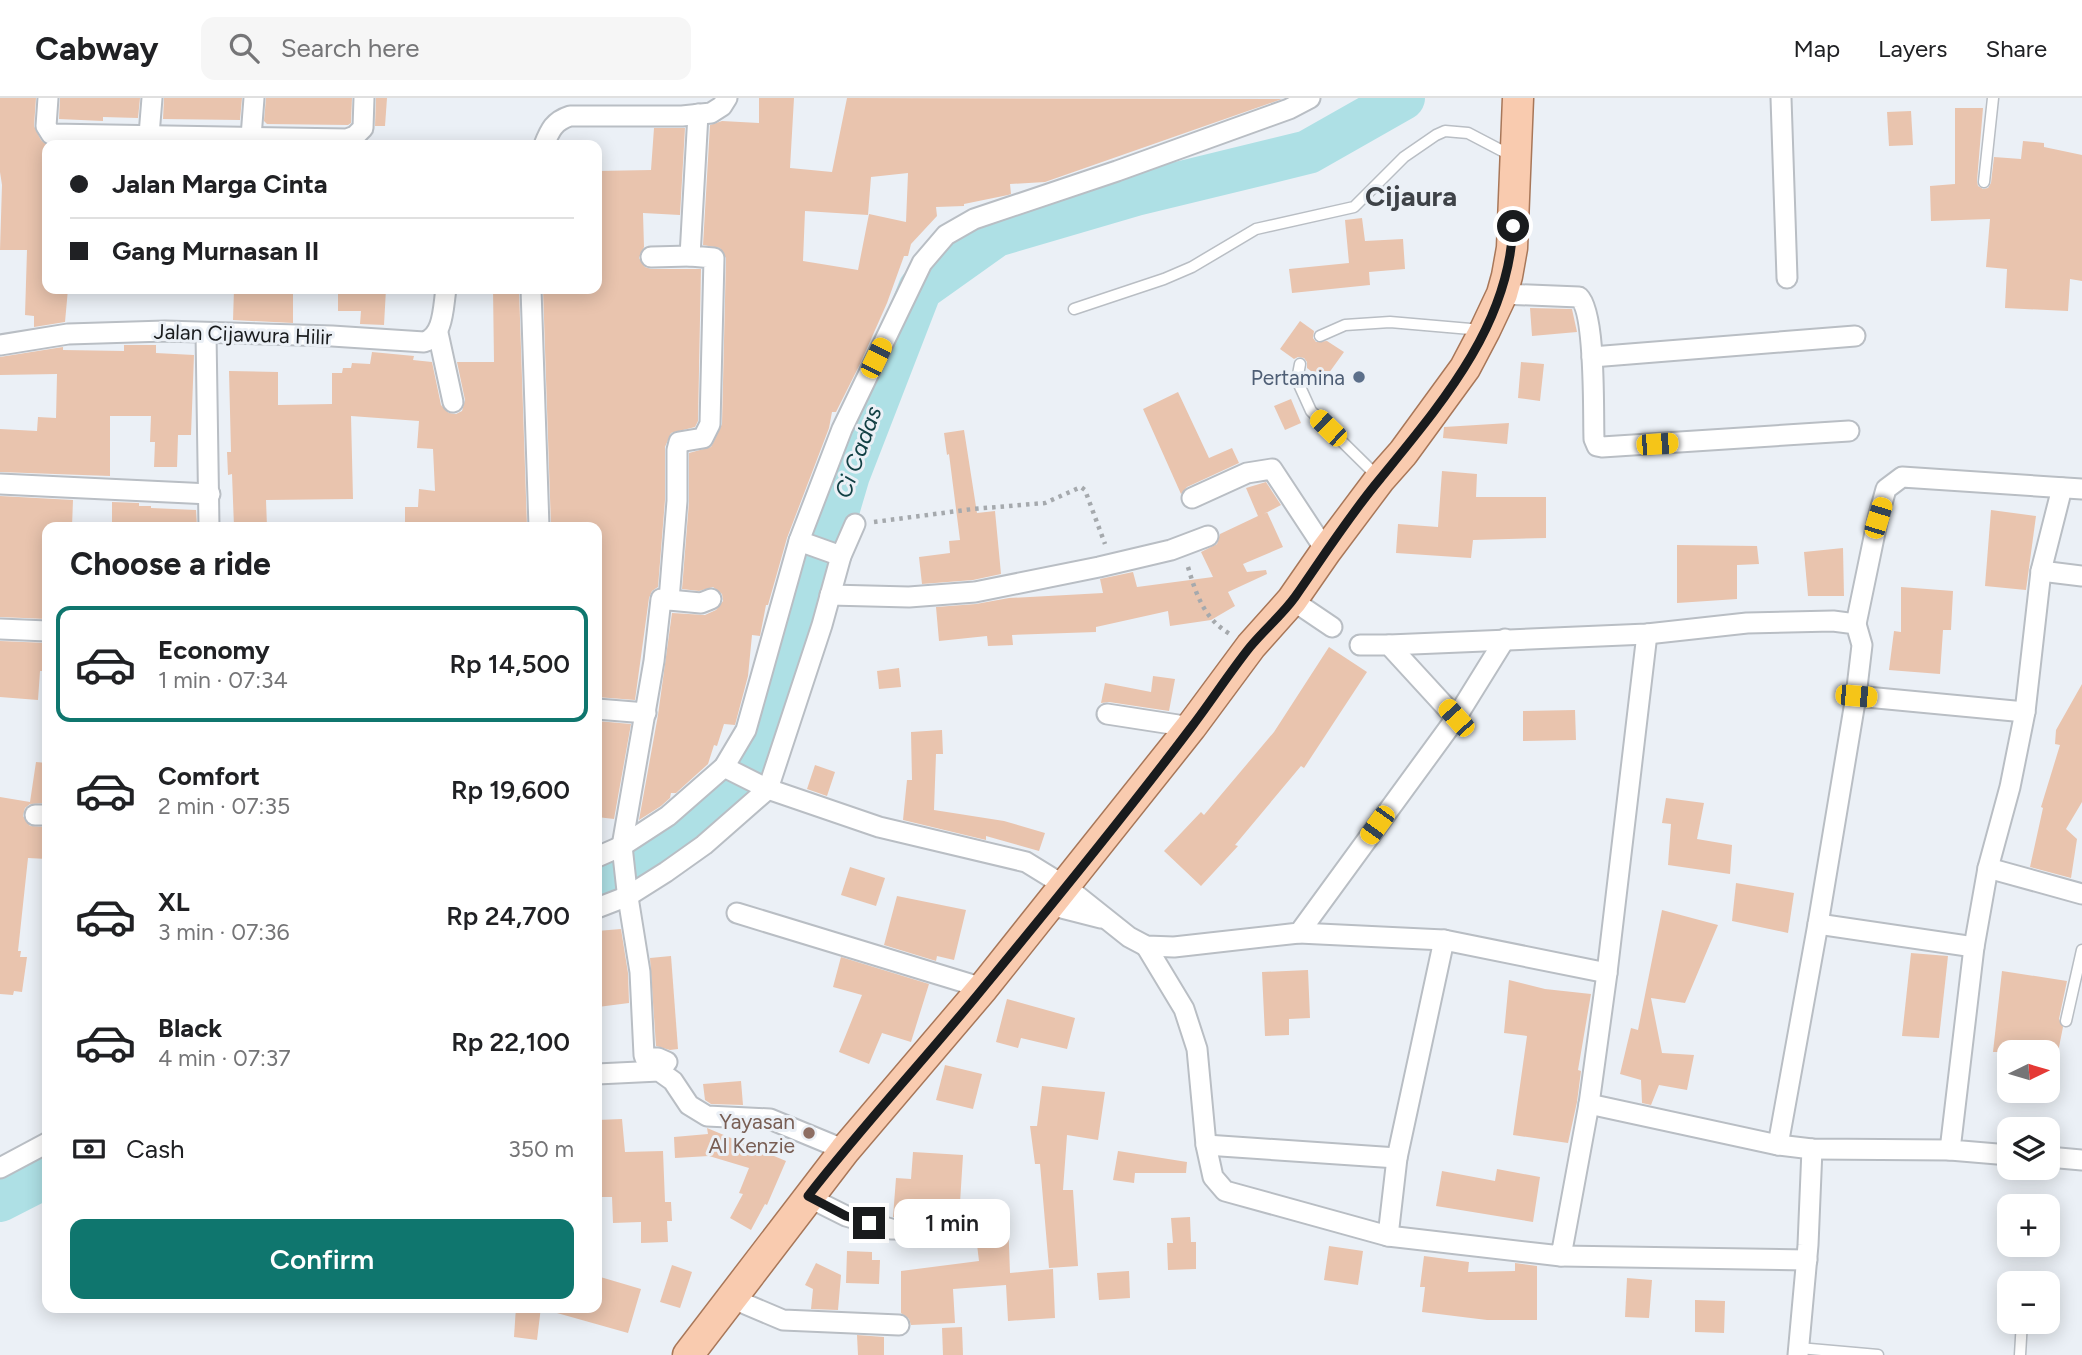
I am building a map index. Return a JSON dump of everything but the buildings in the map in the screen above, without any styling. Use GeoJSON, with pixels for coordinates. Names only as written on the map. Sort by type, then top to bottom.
{"type":"FeatureCollection","features":[{"type":"Feature","properties":{"kind":"main road"},"geometry":{"type":"LineString","coordinates":[[688,1355],[808,1196],[983,988],[1192,727],[1251,646],[1293,600],[1326,551],[1465,368],[1502,294],[1512,248],[1521,100]]}},
{"type":"Feature","properties":{"kind":"street"},"geometry":{"type":"LineString","coordinates":[[48,98],[46,125],[51,134],[347,139],[363,128],[364,98]]}},
{"type":"Feature","properties":{"kind":"street"},"geometry":{"type":"LineString","coordinates":[[149,135],[152,98]]}},
{"type":"Feature","properties":{"kind":"street"},"geometry":{"type":"LineString","coordinates":[[251,138],[254,98]]}},
{"type":"Feature","properties":{"kind":"street"},"geometry":{"type":"LineString","coordinates":[[546,140],[559,120],[570,116],[710,113],[722,106],[727,98]]}},
{"type":"Feature","properties":{"kind":"street"},"geometry":{"type":"LineString","coordinates":[[602,856],[622,852],[728,770],[746,730],[803,542],[842,429],[922,263],[946,235],[974,219],[1117,171],[1289,109],[1310,98]]}},
{"type":"Feature","properties":{"kind":"street"},"geometry":{"type":"LineString","coordinates":[[1781,98],[1787,278]]}},
{"type":"Feature","properties":{"kind":"street"},"geometry":{"type":"LineString","coordinates":[[690,256],[698,114]]}},
{"type":"Feature","properties":{"kind":"street"},"geometry":{"type":"LineString","coordinates":[[651,257],[714,258],[710,424],[703,438],[679,442],[677,450],[677,501],[668,600]]}},
{"type":"Feature","properties":{"kind":"street"},"geometry":{"type":"LineString","coordinates":[[445,294],[438,333],[453,402]]}},
{"type":"Feature","properties":{"kind":"street"},"geometry":{"type":"LineString","coordinates":[[531,294],[539,522]]}},
{"type":"Feature","properties":{"kind":"street"},"geometry":{"type":"LineString","coordinates":[[1502,294],[1579,297],[1584,302],[1588,314],[1592,357],[1594,439],[1597,446],[1849,432]]}},
{"type":"Feature","properties":{"kind":"street","name":"Jalan Cijawura Hilir"},"geometry":{"type":"LineString","coordinates":[[0,345],[68,334],[165,331],[424,342],[433,340],[438,333]]}},
{"type":"Feature","properties":{"kind":"street"},"geometry":{"type":"LineString","coordinates":[[206,334],[209,522]]}},
{"type":"Feature","properties":{"kind":"street"},"geometry":{"type":"LineString","coordinates":[[1592,357],[1855,336]]}},
{"type":"Feature","properties":{"kind":"street"},"geometry":{"type":"LineString","coordinates":[[1192,498],[1247,473],[1272,469],[1326,551]]}},
{"type":"Feature","properties":{"kind":"street"},"geometry":{"type":"LineString","coordinates":[[1778,1145],[1856,696],[1862,645],[1856,624],[1886,489],[1902,477],[2082,489]]}},
{"type":"Feature","properties":{"kind":"street"},"geometry":{"type":"LineString","coordinates":[[0,484],[210,494]]}},
{"type":"Feature","properties":{"kind":"street"},"geometry":{"type":"LineString","coordinates":[[1950,1150],[1974,947],[1988,868],[2010,787],[2025,712],[2041,571],[2062,488]]}},
{"type":"Feature","properties":{"kind":"street"},"geometry":{"type":"LineString","coordinates":[[602,906],[667,872],[704,845],[763,787],[830,595],[839,556],[855,524]]}},
{"type":"Feature","properties":{"kind":"street"},"geometry":{"type":"LineString","coordinates":[[830,595],[909,597],[975,592],[1112,564],[1208,536]]}},
{"type":"Feature","properties":{"kind":"street"},"geometry":{"type":"LineString","coordinates":[[803,542],[839,556]]}},
{"type":"Feature","properties":{"kind":"street"},"geometry":{"type":"LineString","coordinates":[[2041,571],[2082,576]]}},
{"type":"Feature","properties":{"kind":"street"},"geometry":{"type":"LineString","coordinates":[[667,1062],[658,1058],[645,1058],[644,1055],[640,972],[622,852],[646,713],[661,598],[701,603],[711,599]]}},
{"type":"Feature","properties":{"kind":"street"},"geometry":{"type":"LineString","coordinates":[[1293,600],[1332,627]]}},
{"type":"Feature","properties":{"kind":"street"},"geometry":{"type":"LineString","coordinates":[[1360,645],[1647,634],[1747,623],[1833,621],[1856,624]]}},
{"type":"Feature","properties":{"kind":"street"},"geometry":{"type":"LineString","coordinates":[[0,629],[42,631]]}},
{"type":"Feature","properties":{"kind":"street"},"geometry":{"type":"LineString","coordinates":[[1562,1256],[1589,1104],[1607,973],[1647,634]]}},
{"type":"Feature","properties":{"kind":"street"},"geometry":{"type":"LineString","coordinates":[[1299,933],[1456,718],[1505,639]]}},
{"type":"Feature","properties":{"kind":"street"},"geometry":{"type":"LineString","coordinates":[[1390,645],[1456,718]]}},
{"type":"Feature","properties":{"kind":"street"},"geometry":{"type":"LineString","coordinates":[[1856,696],[2025,712]]}},
{"type":"Feature","properties":{"kind":"street"},"geometry":{"type":"LineString","coordinates":[[602,709],[646,713]]}},
{"type":"Feature","properties":{"kind":"street"},"geometry":{"type":"LineString","coordinates":[[1107,714],[1192,727]]}},
{"type":"Feature","properties":{"kind":"street"},"geometry":{"type":"LineString","coordinates":[[728,770],[763,787],[879,827],[1026,862],[1058,895],[1109,920],[1129,937],[1146,946],[1174,947],[1299,933],[1444,940],[1607,973]]}},
{"type":"Feature","properties":{"kind":"street"},"geometry":{"type":"LineString","coordinates":[[1988,868],[2082,894]]}},
{"type":"Feature","properties":{"kind":"street"},"geometry":{"type":"LineString","coordinates":[[737,913],[983,988]]}},
{"type":"Feature","properties":{"kind":"street"},"geometry":{"type":"LineString","coordinates":[[1818,924],[1974,947]]}},
{"type":"Feature","properties":{"kind":"street"},"geometry":{"type":"LineString","coordinates":[[1388,1236],[1397,1158],[1444,940]]}},
{"type":"Feature","properties":{"kind":"street"},"geometry":{"type":"LineString","coordinates":[[1146,946],[1184,1009],[1197,1049],[1206,1145],[1213,1177],[1225,1191],[1388,1236],[1562,1256],[1807,1260]]}},
{"type":"Feature","properties":{"kind":"street"},"geometry":{"type":"LineString","coordinates":[[602,1074],[659,1071],[673,1081],[689,1105],[707,1116],[770,1119],[845,1150]]}},
{"type":"Feature","properties":{"kind":"street"},"geometry":{"type":"LineString","coordinates":[[1589,1104],[1778,1145],[1812,1149],[1950,1150],[1997,1154]]}},
{"type":"Feature","properties":{"kind":"street"},"geometry":{"type":"LineString","coordinates":[[1206,1145],[1397,1158]]}},
{"type":"Feature","properties":{"kind":"street"},"geometry":{"type":"LineString","coordinates":[[0,1168],[42,1146]]}},
{"type":"Feature","properties":{"kind":"street"},"geometry":{"type":"LineString","coordinates":[[1799,1352],[1807,1260],[1812,1149]]}},
{"type":"Feature","properties":{"kind":"street"},"geometry":{"type":"LineString","coordinates":[[2060,1158],[2082,1160]]}},
{"type":"Feature","properties":{"kind":"street"},"geometry":{"type":"LineString","coordinates":[[808,1196],[846,1216],[891,1229],[956,1230]]}},
{"type":"Feature","properties":{"kind":"street"},"geometry":{"type":"LineString","coordinates":[[731,1298],[783,1321],[899,1325]]}},
{"type":"Feature","properties":{"kind":"lane"},"geometry":{"type":"LineString","coordinates":[[1984,182],[1993,98]]}},
{"type":"Feature","properties":{"kind":"lane"},"geometry":{"type":"LineString","coordinates":[[1074,309],[1192,267],[1256,229],[1354,207],[1404,157],[1445,131],[1468,133],[1517,158]]}},
{"type":"Feature","properties":{"kind":"lane"},"geometry":{"type":"LineString","coordinates":[[1320,336],[1345,325],[1390,322],[1485,330]]}},
{"type":"Feature","properties":{"kind":"lane"},"geometry":{"type":"LineString","coordinates":[[1300,363],[1297,380],[1311,411],[1380,479]]}},
{"type":"Feature","properties":{"kind":"lane"},"geometry":{"type":"LineString","coordinates":[[2066,1021],[2082,950]]}},
{"type":"Feature","properties":{"kind":"lane"},"geometry":{"type":"LineString","coordinates":[[2020,1355],[2021,1334]]}},
{"type":"Feature","properties":{"kind":"lane"},"geometry":{"type":"LineString","coordinates":[[1799,1352],[1878,1355]]}},
{"type":"Feature","properties":{"kind":"path"},"geometry":{"type":"LineString","coordinates":[[855,524],[1045,503],[1081,487],[1112,564]]}},
{"type":"Feature","properties":{"kind":"path"},"geometry":{"type":"LineString","coordinates":[[1181,546],[1196,593],[1207,616],[1222,630],[1251,646]]}},
{"type":"Feature","properties":{"kind":"waterway","name":"Ci Cadas"},"geometry":{"type":"LineString","coordinates":[[602,877],[748,791],[791,668],[848,475],[920,289],[996,235],[1136,194],[1308,152],[1403,98]]}},
{"type":"Feature","properties":{"kind":"waterway","name":"Ci Cadas"},"geometry":{"type":"LineString","coordinates":[[0,1200],[42,1179]]}},
{"type":"Feature","properties":{"kind":"place","name":"Pertamina"},"geometry":{"type":"Point","coordinates":[1359,377]}},
{"type":"Feature","properties":{"kind":"place","name":"Yayasan Al Kenzie"},"geometry":{"type":"Point","coordinates":[809,1133]}},
{"type":"Feature","properties":{"kind":"district","name":"Cijaura"},"geometry":{"type":"Point","coordinates":[1411,196]}},
{"type":"Feature","properties":{"kind":"route"},"geometry":{"type":"LineString","coordinates":[[869,1223],[846,1216],[808,1196],[983,988],[1192,727],[1251,646],[1293,600],[1326,551],[1465,368],[1502,294],[1512,248],[1513,226]]}}]}
